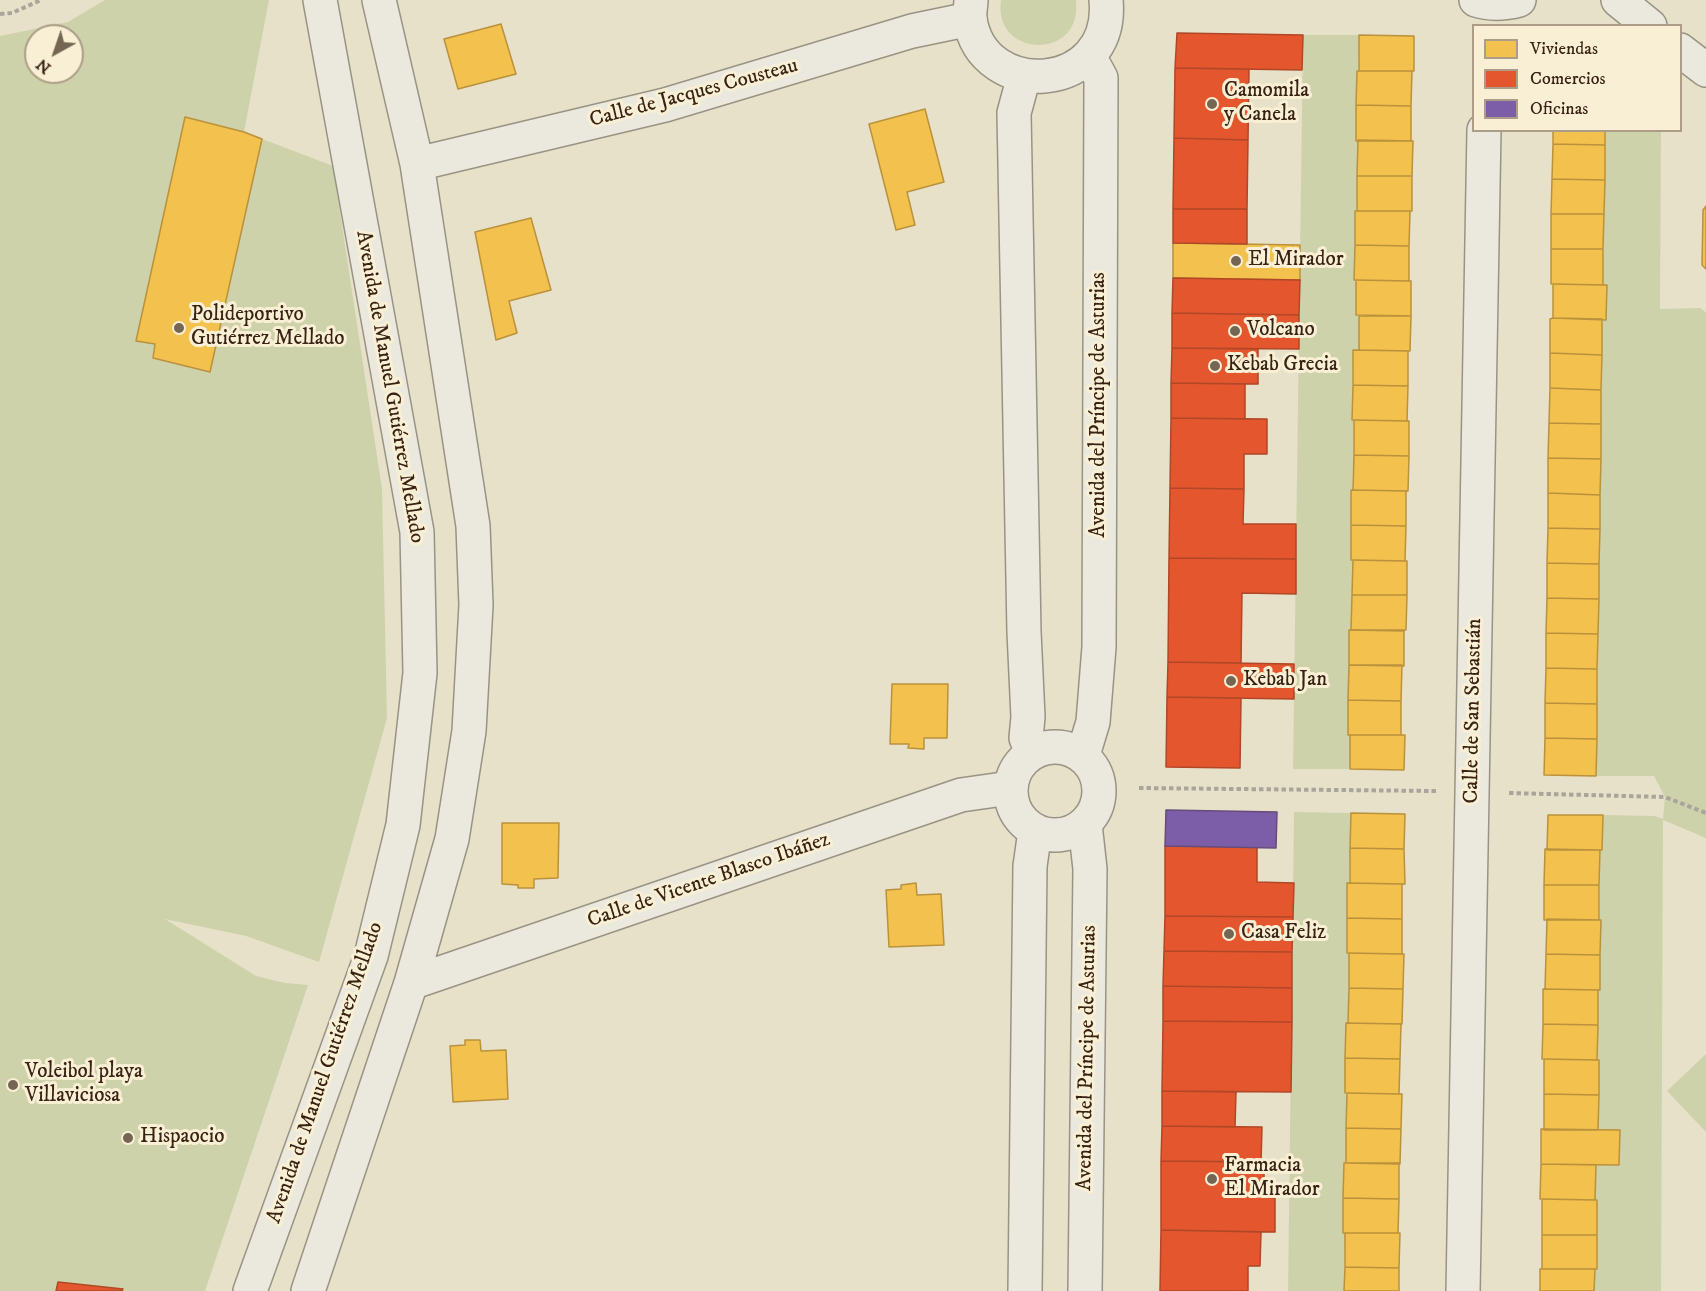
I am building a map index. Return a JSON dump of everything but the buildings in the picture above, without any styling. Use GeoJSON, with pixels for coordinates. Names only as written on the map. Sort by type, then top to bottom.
{"type":"FeatureCollection","features":[{"type":"Feature","properties":{"kind":"street","name":"Avenida de Manuel Gutiérrez Mellado"},"geometry":{"type":"LineString","coordinates":[[250,1291],[371,956],[403,825],[420,674],[417,532],[320,0]]}},
{"type":"Feature","properties":{"kind":"street"},"geometry":{"type":"LineString","coordinates":[[308,1291],[411,983],[452,839],[469,731],[476,605],[473,526],[417,164],[379,0]]}},
{"type":"Feature","properties":{"kind":"street"},"geometry":{"type":"LineString","coordinates":[[970,9],[976,38],[988,56],[1004,68],[1024,76],[1048,77],[1070,70],[1089,56],[1102,37],[1107,13],[1106,0]]}},
{"type":"Feature","properties":{"kind":"street"},"geometry":{"type":"LineString","coordinates":[[1483,10],[1520,0]]}},
{"type":"Feature","properties":{"kind":"street"},"geometry":{"type":"LineString","coordinates":[[1618,0],[1648,24]]}},
{"type":"Feature","properties":{"kind":"street","name":"Calle de Jacques Cousteau"},"geometry":{"type":"LineString","coordinates":[[417,164],[665,105],[912,31],[970,9]]}},
{"type":"Feature","properties":{"kind":"street"},"geometry":{"type":"LineString","coordinates":[[1682,52],[1706,70]]}},
{"type":"Feature","properties":{"kind":"street","name":"Avenida del Príncipe de Asturias"},"geometry":{"type":"LineString","coordinates":[[1083,754],[1093,722],[1099,647],[1101,78],[1089,56]]}},
{"type":"Feature","properties":{"kind":"street"},"geometry":{"type":"LineString","coordinates":[[1024,76],[1014,113],[1024,632],[1028,717],[1026,738],[1032,752]]}},
{"type":"Feature","properties":{"kind":"street","name":"Calle de San Sebastián"},"geometry":{"type":"LineString","coordinates":[[1463,1291],[1484,132]]}},
{"type":"Feature","properties":{"kind":"street"},"geometry":{"type":"LineString","coordinates":[[1056,745],[1083,754],[1096,772],[1100,795],[1096,810],[1085,824],[1071,833],[1053,836],[1035,831],[1017,815],[1011,798],[1010,788],[1018,765],[1032,752],[1056,745]]}},
{"type":"Feature","properties":{"kind":"street","name":"Calle de Vicente Blasco Ibáñez"},"geometry":{"type":"LineString","coordinates":[[411,983],[961,795],[1010,788]]}},
{"type":"Feature","properties":{"kind":"street","name":"Avenida del Príncipe de Asturias"},"geometry":{"type":"LineString","coordinates":[[1085,824],[1090,869],[1085,1291]]}},
{"type":"Feature","properties":{"kind":"street"},"geometry":{"type":"LineString","coordinates":[[1025,1291],[1030,866],[1035,831]]}},
{"type":"Feature","properties":{"kind":"path"},"geometry":{"type":"LineString","coordinates":[[0,14],[12,13],[41,0]]}},
{"type":"Feature","properties":{"kind":"path"},"geometry":{"type":"LineString","coordinates":[[1139,788],[1440,791]]}},
{"type":"Feature","properties":{"kind":"path"},"geometry":{"type":"LineString","coordinates":[[1500,793],[1665,796],[1706,813]]}},
{"type":"Feature","properties":{"kind":"green space","name":"Polideportivo Gutiérrez Mellado"},"geometry":{"type":"Polygon","coordinates":[[[105,0],[269,0],[244,132],[333,166],[382,489],[387,718],[319,962],[246,936],[165,919],[256,976],[285,983],[308,985],[205,1291],[0,1291],[0,36],[24,31],[24,84],[84,84],[84,24],[58,24],[68,22],[105,0]]]}},
{"type":"Feature","properties":{"kind":"green space"},"geometry":{"type":"Polygon","coordinates":[[[1001,0],[1076,0],[1074,20],[1066,34],[1053,43],[1038,45],[1023,42],[1010,33],[1002,19],[1001,0]]]}},
{"type":"Feature","properties":{"kind":"green space"},"geometry":{"type":"Polygon","coordinates":[[[1303,35],[1359,35],[1354,280],[1356,280],[1356,315],[1359,316],[1359,350],[1353,351],[1351,559],[1353,560],[1348,734],[1350,735],[1350,769],[1293,769],[1303,35]]]}},
{"type":"Feature","properties":{"kind":"green space"},"geometry":{"type":"Polygon","coordinates":[[[1605,132],[1661,132],[1660,309],[1700,308],[1706,312],[1706,838],[1663,820],[1661,1291],[1594,1291],[1595,1269],[1597,1269],[1596,1165],[1619,1165],[1620,1130],[1598,1130],[1600,850],[1602,850],[1603,815],[1655,816],[1663,819],[1665,797],[1654,776],[1596,776],[1602,319],[1606,319],[1607,285],[1603,285],[1605,132]]]}},
{"type":"Feature","properties":{"kind":"green space"},"geometry":{"type":"Polygon","coordinates":[[[1294,812],[1351,813],[1347,952],[1349,953],[1348,1023],[1346,1023],[1344,1291],[1288,1291],[1294,812]]]}},
{"type":"Feature","properties":{"kind":"green space"},"geometry":{"type":"Polygon","coordinates":[[[1706,1054],[1706,1132],[1667,1091],[1706,1054]]]}},
{"type":"Feature","properties":{"kind":"place","name":"Camomila y Canela"},"geometry":{"type":"Point","coordinates":[1212,104]}},
{"type":"Feature","properties":{"kind":"place","name":"El Mirador"},"geometry":{"type":"Point","coordinates":[1236,261]}},
{"type":"Feature","properties":{"kind":"place","name":"Polideportivo Gutiérrez Mellado"},"geometry":{"type":"Point","coordinates":[179,328]}},
{"type":"Feature","properties":{"kind":"place","name":"Volcano"},"geometry":{"type":"Point","coordinates":[1235,331]}},
{"type":"Feature","properties":{"kind":"place","name":"Kebab Grecia"},"geometry":{"type":"Point","coordinates":[1215,366]}},
{"type":"Feature","properties":{"kind":"place","name":"Kebab Jan"},"geometry":{"type":"Point","coordinates":[1231,681]}},
{"type":"Feature","properties":{"kind":"place","name":"Casa Feliz"},"geometry":{"type":"Point","coordinates":[1229,934]}},
{"type":"Feature","properties":{"kind":"place","name":"Voleibol playa Villaviciosa"},"geometry":{"type":"Point","coordinates":[13,1085]}},
{"type":"Feature","properties":{"kind":"place","name":"Hispaocio"},"geometry":{"type":"Point","coordinates":[128,1138]}},
{"type":"Feature","properties":{"kind":"place","name":"Farmacia El Mirador"},"geometry":{"type":"Point","coordinates":[1212,1179]}}]}
